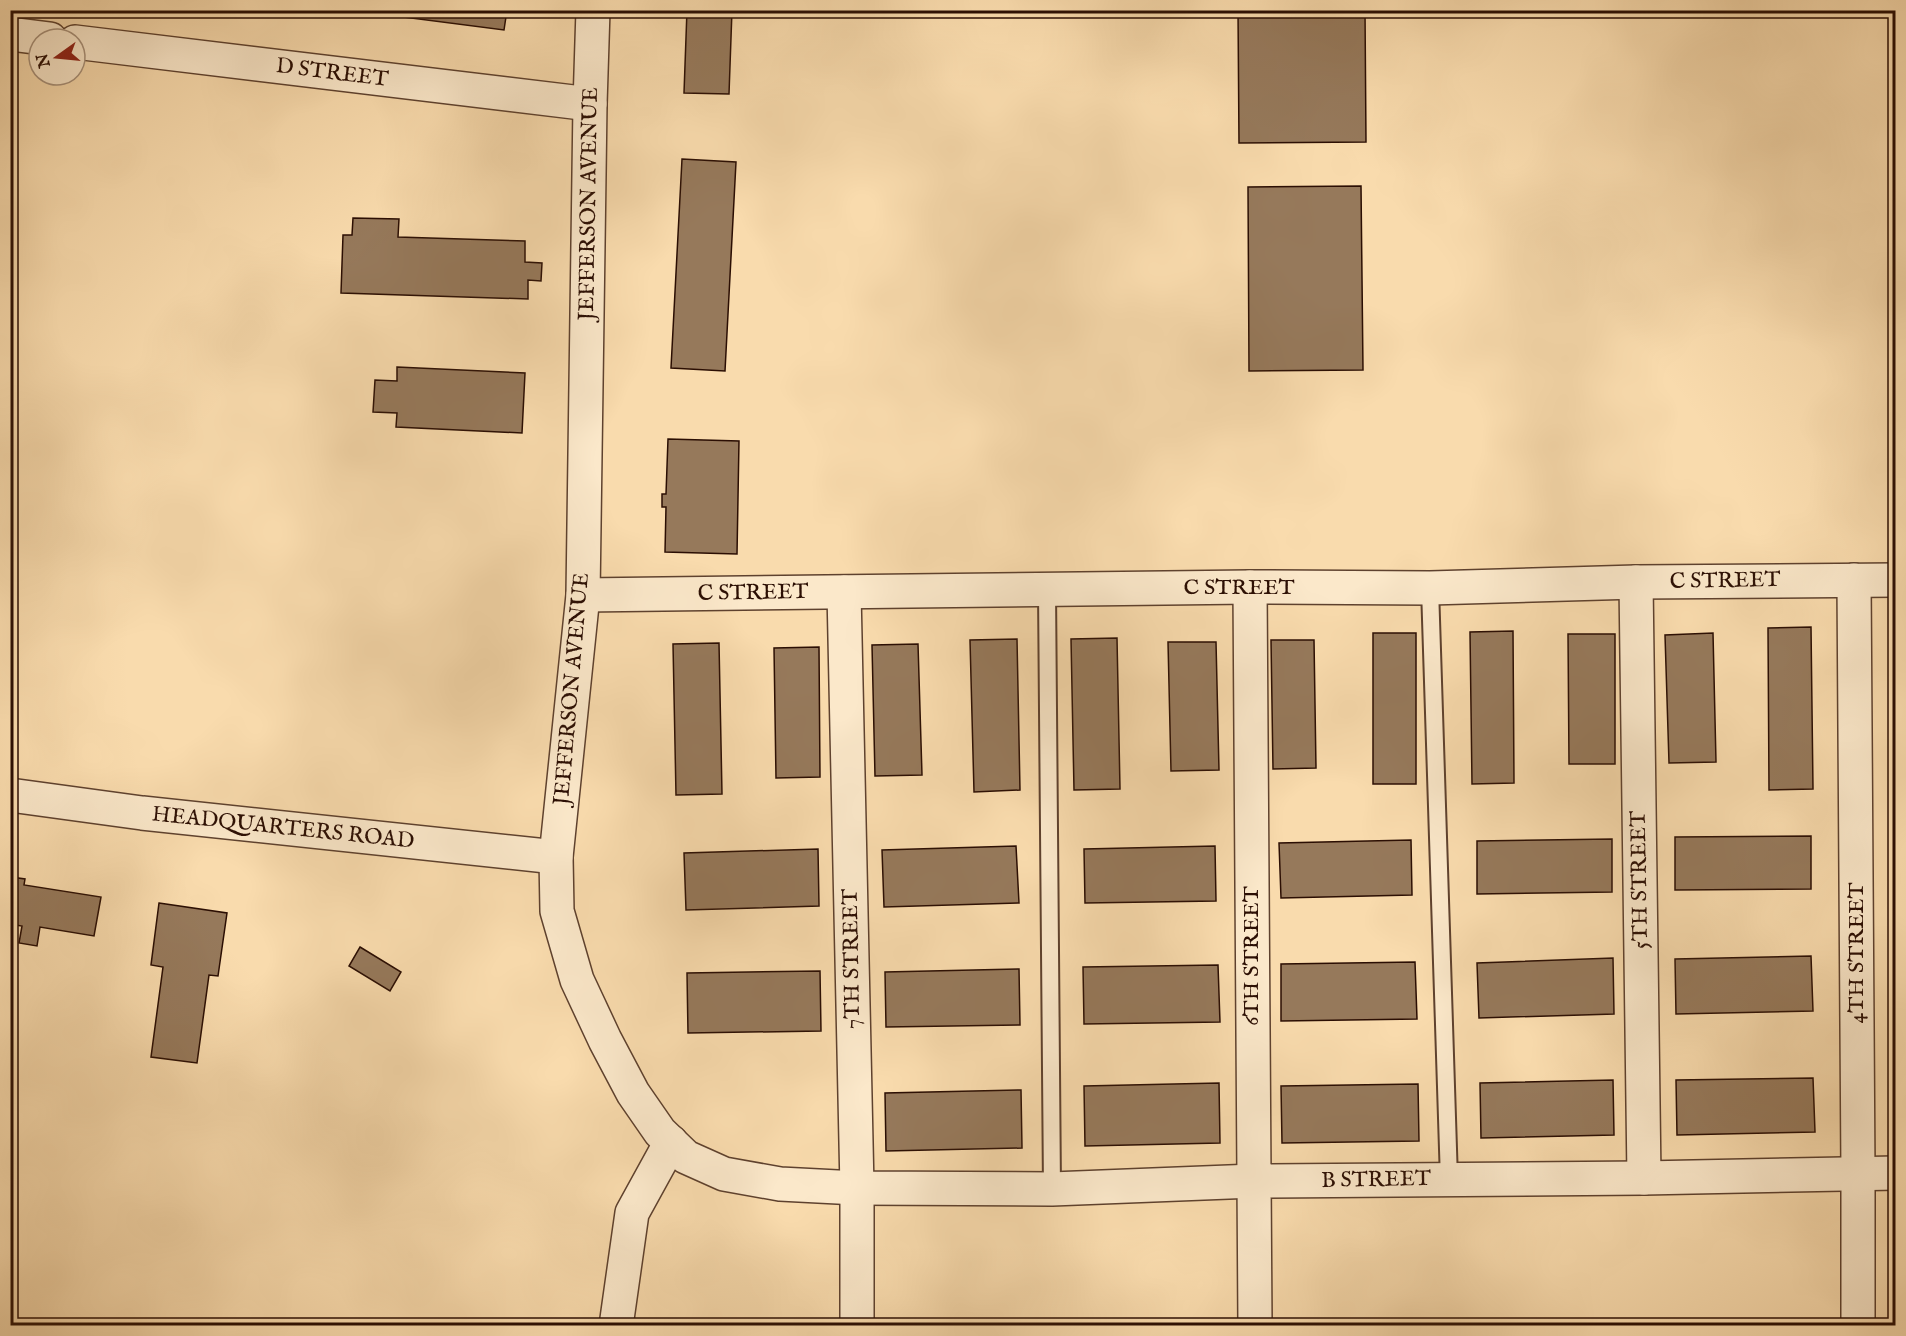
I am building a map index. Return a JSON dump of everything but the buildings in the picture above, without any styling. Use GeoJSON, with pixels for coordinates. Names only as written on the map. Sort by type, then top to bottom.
{"type":"FeatureCollection","features":[{"type":"Feature","properties":{"kind":"street","name":"JEFFERSON AVENUE"},"geometry":{"type":"LineString","coordinates":[[593,10],[583,595],[556,857],[557,911],[577,980],[633,1093],[660,1132],[687,1157],[724,1174],[780,1184],[856,1188]]}},
{"type":"Feature","properties":{"kind":"street"},"geometry":{"type":"LineString","coordinates":[[10,34],[27,36]]}},
{"type":"Feature","properties":{"kind":"street","name":"D STREET"},"geometry":{"type":"LineString","coordinates":[[87,43],[590,104]]}},
{"type":"Feature","properties":{"kind":"street","name":"C STREET"},"geometry":{"type":"LineString","coordinates":[[583,595],[1250,587],[1430,588],[1636,582],[1896,579]]}},
{"type":"Feature","properties":{"kind":"street","name":"4TH STREET"},"geometry":{"type":"LineString","coordinates":[[1854,580],[1858,1326]]}},
{"type":"Feature","properties":{"kind":"street","name":"5TH STREET"},"geometry":{"type":"LineString","coordinates":[[1636,582],[1644,1178]]}},
{"type":"Feature","properties":{"kind":"street","name":"6TH STREET"},"geometry":{"type":"LineString","coordinates":[[1250,587],[1255,1326]]}},
{"type":"Feature","properties":{"kind":"street","name":"7TH STREET"},"geometry":{"type":"LineString","coordinates":[[844,592],[856,1188],[856,1326]]}},
{"type":"Feature","properties":{"kind":"street","name":"HEADQUARTERS ROAD"},"geometry":{"type":"LineString","coordinates":[[10,795],[142,813],[556,857]]}},
{"type":"Feature","properties":{"kind":"street"},"geometry":{"type":"LineString","coordinates":[[616,1326],[632,1213],[671,1142]]}},
{"type":"Feature","properties":{"kind":"street","name":"B STREET"},"geometry":{"type":"LineString","coordinates":[[856,1188],[1052,1189],[1254,1181],[1644,1178],[1896,1173]]}},
{"type":"Feature","properties":{"kind":"lane"},"geometry":{"type":"LineString","coordinates":[[1430,588],[1449,1180]]}},
{"type":"Feature","properties":{"kind":"lane"},"geometry":{"type":"LineString","coordinates":[[1047,590],[1052,1189]]}}]}
